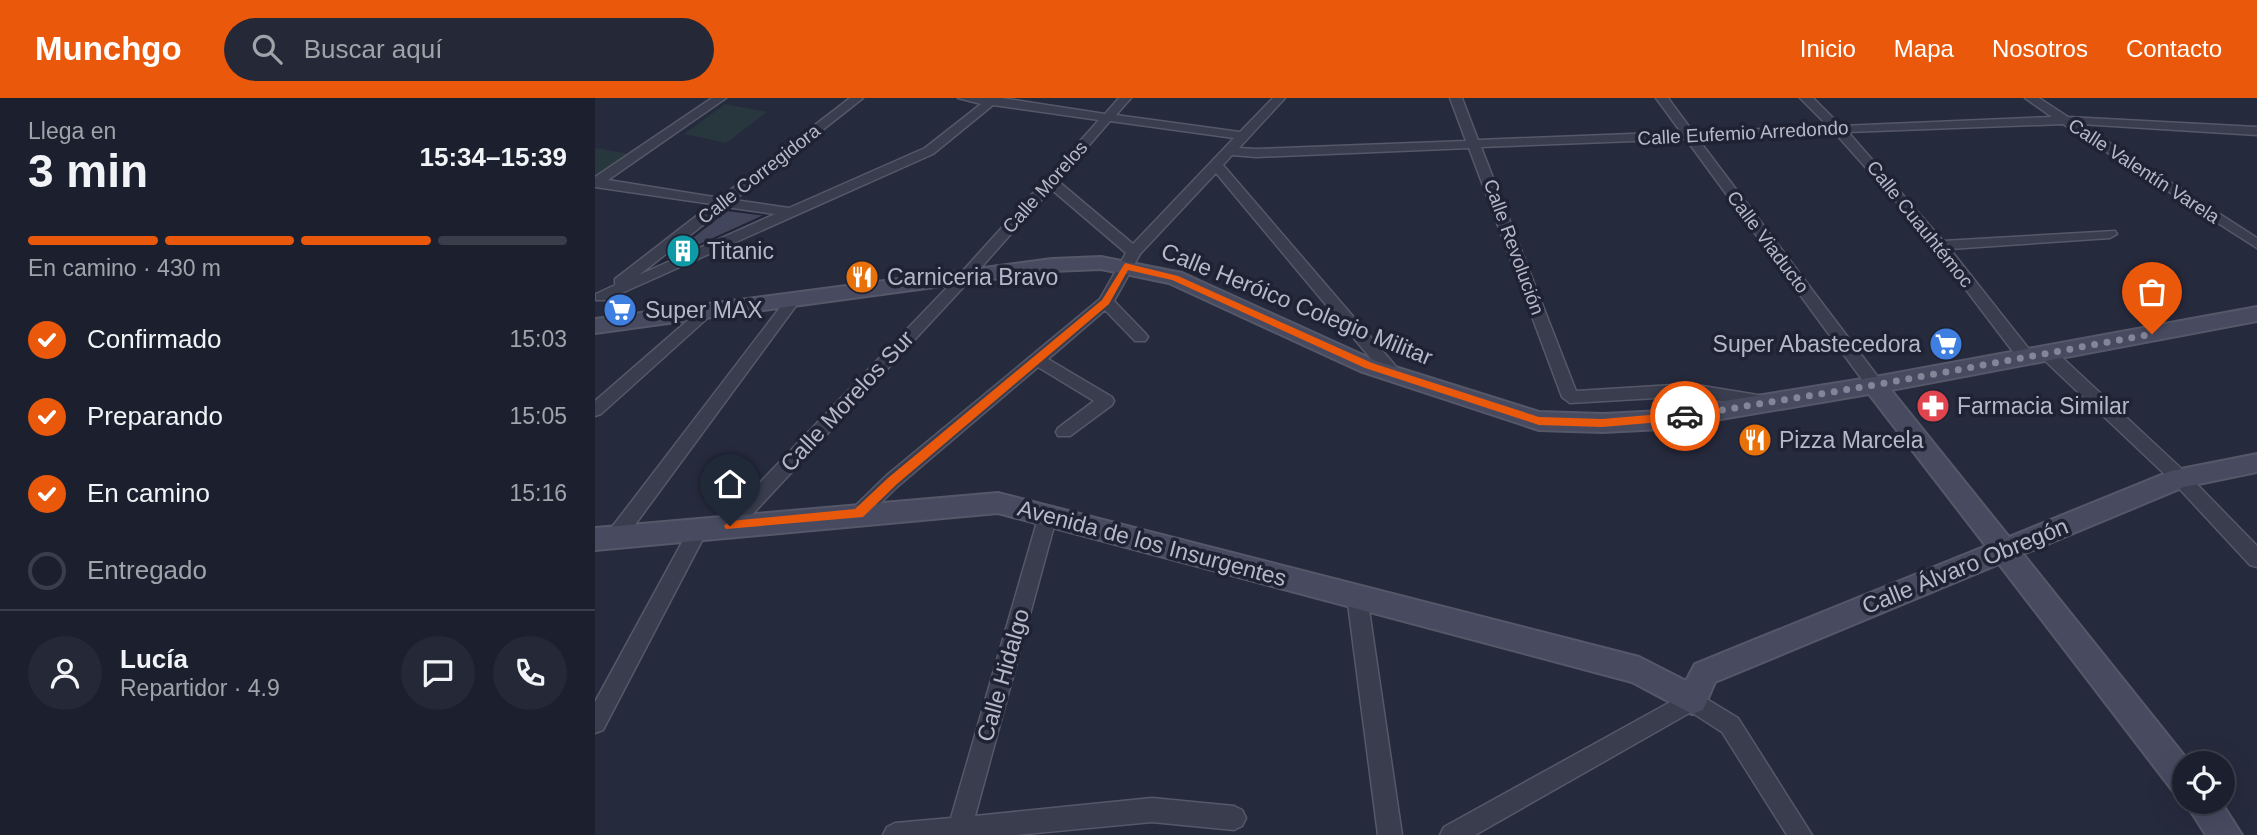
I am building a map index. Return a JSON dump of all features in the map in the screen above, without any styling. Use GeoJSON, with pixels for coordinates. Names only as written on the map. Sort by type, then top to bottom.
{"type":"FeatureCollection","features":[{"type":"Feature","properties":{"kind":"street"},"geometry":{"type":"LineString","coordinates":[[595,183],[720,98]]}},
{"type":"Feature","properties":{"kind":"street","name":"Calle Corregidora"},"geometry":{"type":"LineString","coordinates":[[598,299],[857,98]]}},
{"type":"Feature","properties":{"kind":"street"},"geometry":{"type":"LineString","coordinates":[[964,98],[1243,136]]}},
{"type":"Feature","properties":{"kind":"street","name":"Calle Morelos"},"geometry":{"type":"LineString","coordinates":[[965,277],[1125,98]]}},
{"type":"Feature","properties":{"kind":"street"},"geometry":{"type":"LineString","coordinates":[[858,514],[893,481],[1106,302],[1130,259],[1279,98]]}},
{"type":"Feature","properties":{"kind":"street","name":"Calle Revolución"},"geometry":{"type":"LineString","coordinates":[[1456,98],[1477,145],[1570,397]]}},
{"type":"Feature","properties":{"kind":"street","name":"Calle Viaducto"},"geometry":{"type":"LineString","coordinates":[[1662,98],[1875,385]]}},
{"type":"Feature","properties":{"kind":"street","name":"Calle Cuauhtémoc"},"geometry":{"type":"LineString","coordinates":[[1806,98],[1839,129],[1916,214],[2037,355],[2180,478],[2257,559]]}},
{"type":"Feature","properties":{"kind":"street","name":"Calle Valentín Varela"},"geometry":{"type":"LineString","coordinates":[[2031,98],[2257,244]]}},
{"type":"Feature","properties":{"kind":"street"},"geometry":{"type":"LineString","coordinates":[[598,299],[929,150],[993,100]]}},
{"type":"Feature","properties":{"kind":"street","name":"Calle Eufemio Arredondo"},"geometry":{"type":"LineString","coordinates":[[1229,151],[1257,153],[1477,145],[2065,120],[2257,131]]}},
{"type":"Feature","properties":{"kind":"street"},"geometry":{"type":"LineString","coordinates":[[1216,165],[1393,373]]}},
{"type":"Feature","properties":{"kind":"street"},"geometry":{"type":"LineString","coordinates":[[1051,181],[1130,259]]}},
{"type":"Feature","properties":{"kind":"street"},"geometry":{"type":"LineString","coordinates":[[595,183],[792,213]]}},
{"type":"Feature","properties":{"kind":"street"},"geometry":{"type":"LineString","coordinates":[[1940,245],[2110,234]]}},
{"type":"Feature","properties":{"kind":"street","name":"Calle Heróico Colegio Militar"},"geometry":{"type":"LineString","coordinates":[[595,326],[1052,265],[1130,259],[1368,366],[1539,421],[1602,423],[1662,420],[1875,385],[2257,314]]}},
{"type":"Feature","properties":{"kind":"street","name":"Calle Morelos Sur"},"geometry":{"type":"LineString","coordinates":[[730,526],[965,277]]}},
{"type":"Feature","properties":{"kind":"street"},"geometry":{"type":"LineString","coordinates":[[605,538],[793,300]]}},
{"type":"Feature","properties":{"kind":"street"},"geometry":{"type":"LineString","coordinates":[[1106,302],[1140,337]]}},
{"type":"Feature","properties":{"kind":"street"},"geometry":{"type":"LineString","coordinates":[[595,410],[707,311]]}},
{"type":"Feature","properties":{"kind":"street"},"geometry":{"type":"LineString","coordinates":[[1037,359],[1106,401],[1064,432]]}},
{"type":"Feature","properties":{"kind":"street"},"geometry":{"type":"LineString","coordinates":[[1875,385],[2172,764]]}},
{"type":"Feature","properties":{"kind":"street","name":"Calle Heróico Colegio Militar"},"geometry":{"type":"LineString","coordinates":[[1570,397],[1690,390],[1767,402]]}},
{"type":"Feature","properties":{"kind":"street","name":"Calle Álvaro Obregón"},"geometry":{"type":"LineString","coordinates":[[1692,700],[1705,673],[2180,478],[2257,463]]}},
{"type":"Feature","properties":{"kind":"street","name":"Avenida de los Insurgentes"},"geometry":{"type":"LineString","coordinates":[[605,538],[998,503],[1639,670],[1692,700]]}},
{"type":"Feature","properties":{"kind":"street","name":"Calle Hidalgo"},"geometry":{"type":"LineString","coordinates":[[959,831],[1048,515]]}},
{"type":"Feature","properties":{"kind":"street"},"geometry":{"type":"LineString","coordinates":[[595,723],[699,529]]}},
{"type":"Feature","properties":{"kind":"street"},"geometry":{"type":"LineString","coordinates":[[1357,596],[1390,835]]}},
{"type":"Feature","properties":{"kind":"street"},"geometry":{"type":"LineString","coordinates":[[1452,835],[1692,700],[1730,725],[1800,835]]}},
{"type":"Feature","properties":{"kind":"street"},"geometry":{"type":"LineString","coordinates":[[895,835],[959,831],[1152,810],[1234,818]]}},
{"type":"Feature","properties":{"kind":"street"},"geometry":{"type":"LineString","coordinates":[[2209,814],[2226,835]]}},
{"type":"Feature","properties":{"kind":"shaded area"},"geometry":{"type":"Polygon","coordinates":[[[725,104],[767,112],[726,143],[684,134],[725,104]]]}},
{"type":"Feature","properties":{"kind":"shaded area"},"geometry":{"type":"Polygon","coordinates":[[[595,148],[637,155],[595,181],[595,148]]]}},
{"type":"Feature","properties":{"kind":"building"},"geometry":{"type":"Polygon","coordinates":[[[727,210],[766,215],[658,264],[727,210]]]}},
{"type":"Feature","properties":{"kind":"way so far"},"geometry":{"type":"LineString","coordinates":[[1685,416],[1875,385],[2152,334]]}},
{"type":"Feature","properties":{"kind":"place","name":"Titanic"},"geometry":{"type":"Point","coordinates":[683,251]}},
{"type":"Feature","properties":{"kind":"place","name":"Carniceria Bravo"},"geometry":{"type":"Point","coordinates":[862,277]}},
{"type":"Feature","properties":{"kind":"place","name":"Super MAX"},"geometry":{"type":"Point","coordinates":[620,310]}},
{"type":"Feature","properties":{"kind":"place","name":"Super Abastecedora"},"geometry":{"type":"Point","coordinates":[1946,344]}},
{"type":"Feature","properties":{"kind":"place","name":"Farmacia Similar"},"geometry":{"type":"Point","coordinates":[1933,406]}},
{"type":"Feature","properties":{"kind":"place","name":"Pizza Marcela"},"geometry":{"type":"Point","coordinates":[1755,440]}},
{"type":"Feature","properties":{"kind":"route"},"geometry":{"type":"LineString","coordinates":[[730,526],[858,514],[893,481],[1106,302],[1125,266],[1175,278],[1368,366],[1539,421],[1602,423],[1685,416]]}}]}
